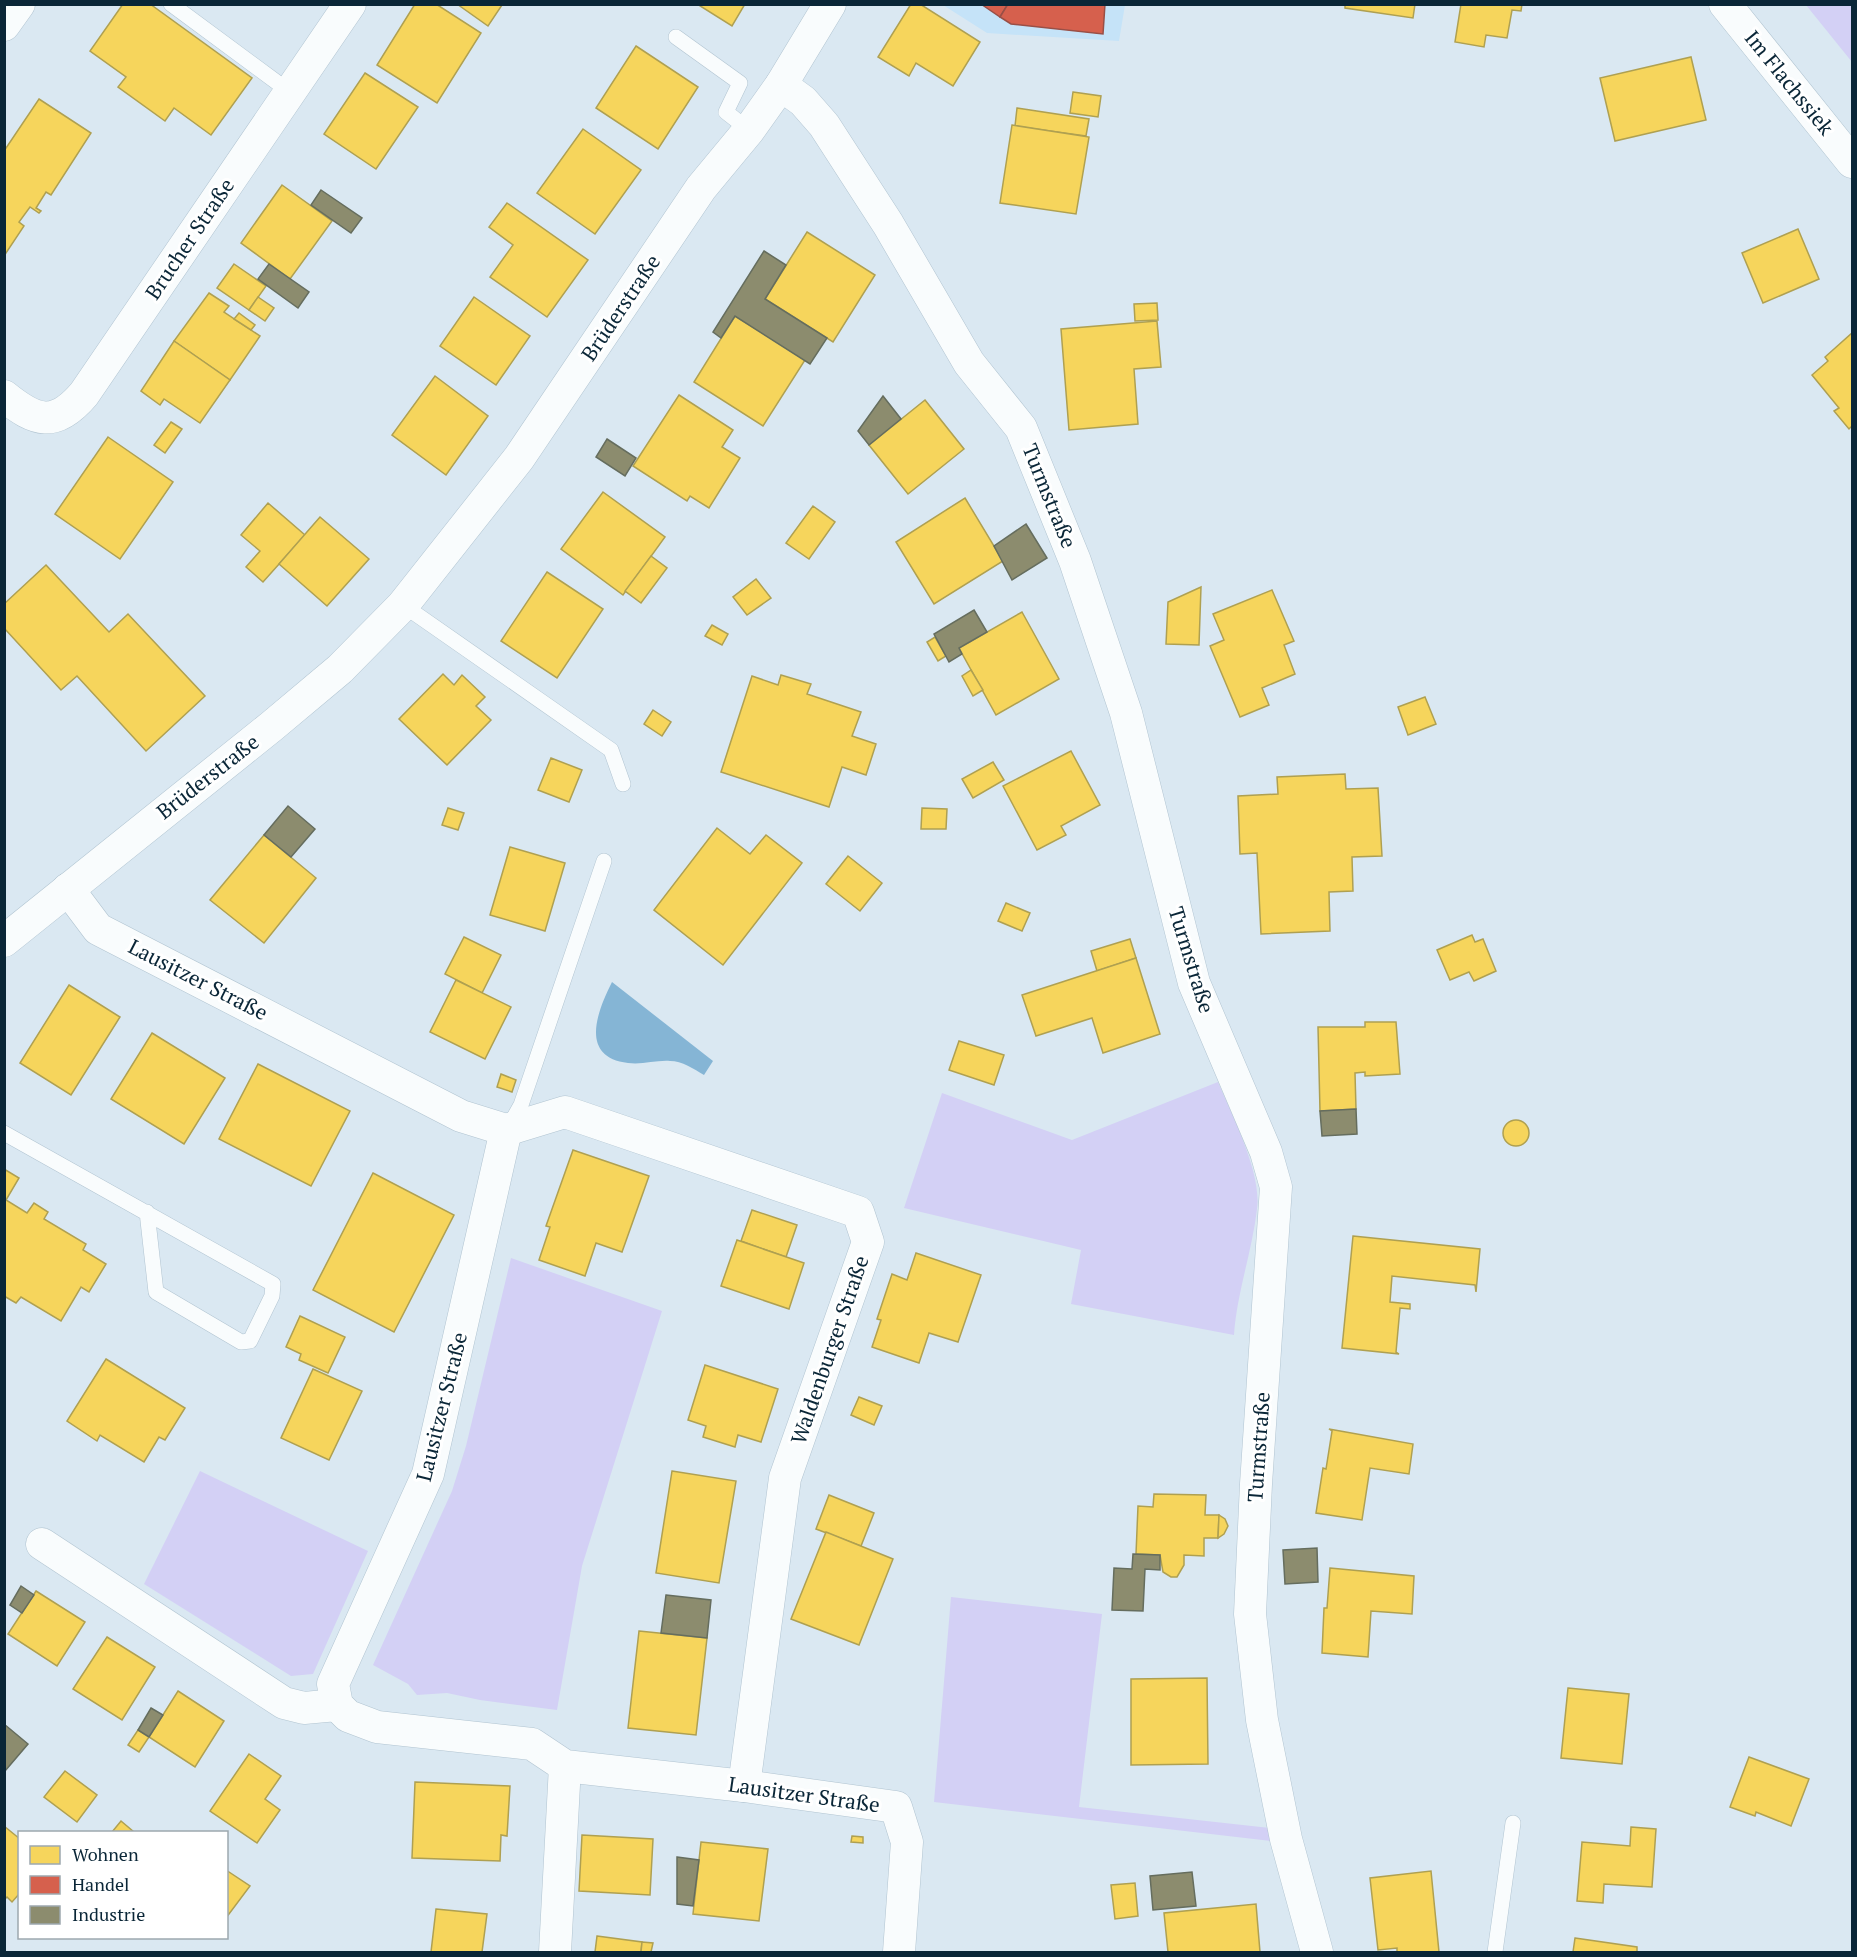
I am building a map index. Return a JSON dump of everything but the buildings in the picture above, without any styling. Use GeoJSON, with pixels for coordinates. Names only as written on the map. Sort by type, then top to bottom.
{"type":"FeatureCollection","features":[{"type":"Feature","properties":{"kind":"street"},"geometry":{"type":"LineString","coordinates":[[4,25],[19,4]]}},
{"type":"Feature","properties":{"kind":"street","name":"Brucher Straße"},"geometry":{"type":"LineString","coordinates":[[4,396],[26,413],[49,419],[70,411],[84,394],[350,4]]}},
{"type":"Feature","properties":{"kind":"street","name":"Brüderstraße"},"geometry":{"type":"LineString","coordinates":[[4,941],[340,669],[403,605],[519,458],[701,188],[781,85],[830,4]]}},
{"type":"Feature","properties":{"kind":"street","name":"Im Flachssiek"},"geometry":{"type":"LineString","coordinates":[[1725,4],[1852,162]]}},
{"type":"Feature","properties":{"kind":"street","name":"Turmstraße"},"geometry":{"type":"LineString","coordinates":[[781,85],[803,101],[824,125],[888,224],[969,363],[1021,428],[1075,561],[1126,713],[1194,983],[1266,1152],[1276,1187],[1256,1484],[1250,1614],[1262,1720],[1286,1839],[1317,1953]]}},
{"type":"Feature","properties":{"kind":"street","name":"Lausitzer Straße"},"geometry":{"type":"LineString","coordinates":[[68,889],[98,929],[461,1116],[506,1130],[428,1474],[333,1684],[337,1705],[348,1716],[377,1727],[532,1744],[565,1766],[744,1785],[896,1807],[907,1842],[898,1953]]}},
{"type":"Feature","properties":{"kind":"street","name":"Waldenburger Straße"},"geometry":{"type":"LineString","coordinates":[[506,1130],[565,1112],[858,1212],[868,1242],[785,1478],[744,1785]]}},
{"type":"Feature","properties":{"kind":"street"},"geometry":{"type":"LineString","coordinates":[[42,1544],[284,1703],[304,1708],[337,1705]]}},
{"type":"Feature","properties":{"kind":"street"},"geometry":{"type":"LineString","coordinates":[[555,1953],[565,1766]]}},
{"type":"Feature","properties":{"kind":"lane"},"geometry":{"type":"LineString","coordinates":[[171,4],[290,92]]}},
{"type":"Feature","properties":{"kind":"lane"},"geometry":{"type":"LineString","coordinates":[[676,38],[740,83],[726,112],[749,129]]}},
{"type":"Feature","properties":{"kind":"lane"},"geometry":{"type":"LineString","coordinates":[[403,605],[610,750],[623,784]]}},
{"type":"Feature","properties":{"kind":"lane","name":"Lausitzer Straße"},"geometry":{"type":"LineString","coordinates":[[506,1130],[521,1105],[604,861]]}},
{"type":"Feature","properties":{"kind":"lane"},"geometry":{"type":"LineString","coordinates":[[4,1133],[147,1212],[273,1284],[272,1296],[250,1341],[241,1342],[156,1292],[147,1212]]}},
{"type":"Feature","properties":{"kind":"lane"},"geometry":{"type":"LineString","coordinates":[[1495,1953],[1514,1823]]}},
{"type":"Feature","properties":{"kind":"shaded area"},"geometry":{"type":"Polygon","coordinates":[[[943,5],[1125,5],[1119,41],[987,33],[943,5]]]}},
{"type":"Feature","properties":{"kind":"shaded area"},"geometry":{"type":"Polygon","coordinates":[[[1806,5],[1852,5],[1852,62],[1806,5]]]}},
{"type":"Feature","properties":{"kind":"shaded area"},"geometry":{"type":"Polygon","coordinates":[[[612,982],[713,1061],[704,1075],[679,1062],[628,1063],[613,1059],[603,1052],[597,1043],[596,1032],[601,1006],[612,982]]]}},
{"type":"Feature","properties":{"kind":"shaded area"},"geometry":{"type":"Polygon","coordinates":[[[1218,1082],[1245,1144],[1257,1195],[1255,1225],[1238,1303],[1234,1335],[1071,1304],[1081,1250],[904,1208],[942,1093],[1072,1140],[1218,1082]]]}},
{"type":"Feature","properties":{"kind":"shaded area"},"geometry":{"type":"Polygon","coordinates":[[[511,1258],[662,1311],[582,1566],[557,1710],[480,1700],[447,1693],[417,1695],[408,1684],[373,1665],[452,1491],[466,1446],[511,1258]]]}},
{"type":"Feature","properties":{"kind":"shaded area"},"geometry":{"type":"Polygon","coordinates":[[[200,1471],[368,1551],[313,1674],[291,1676],[144,1584],[200,1471]]]}},
{"type":"Feature","properties":{"kind":"shaded area"},"geometry":{"type":"Polygon","coordinates":[[[951,1597],[1102,1614],[1079,1807],[1270,1828],[1271,1841],[934,1802],[951,1597]]]}}]}
